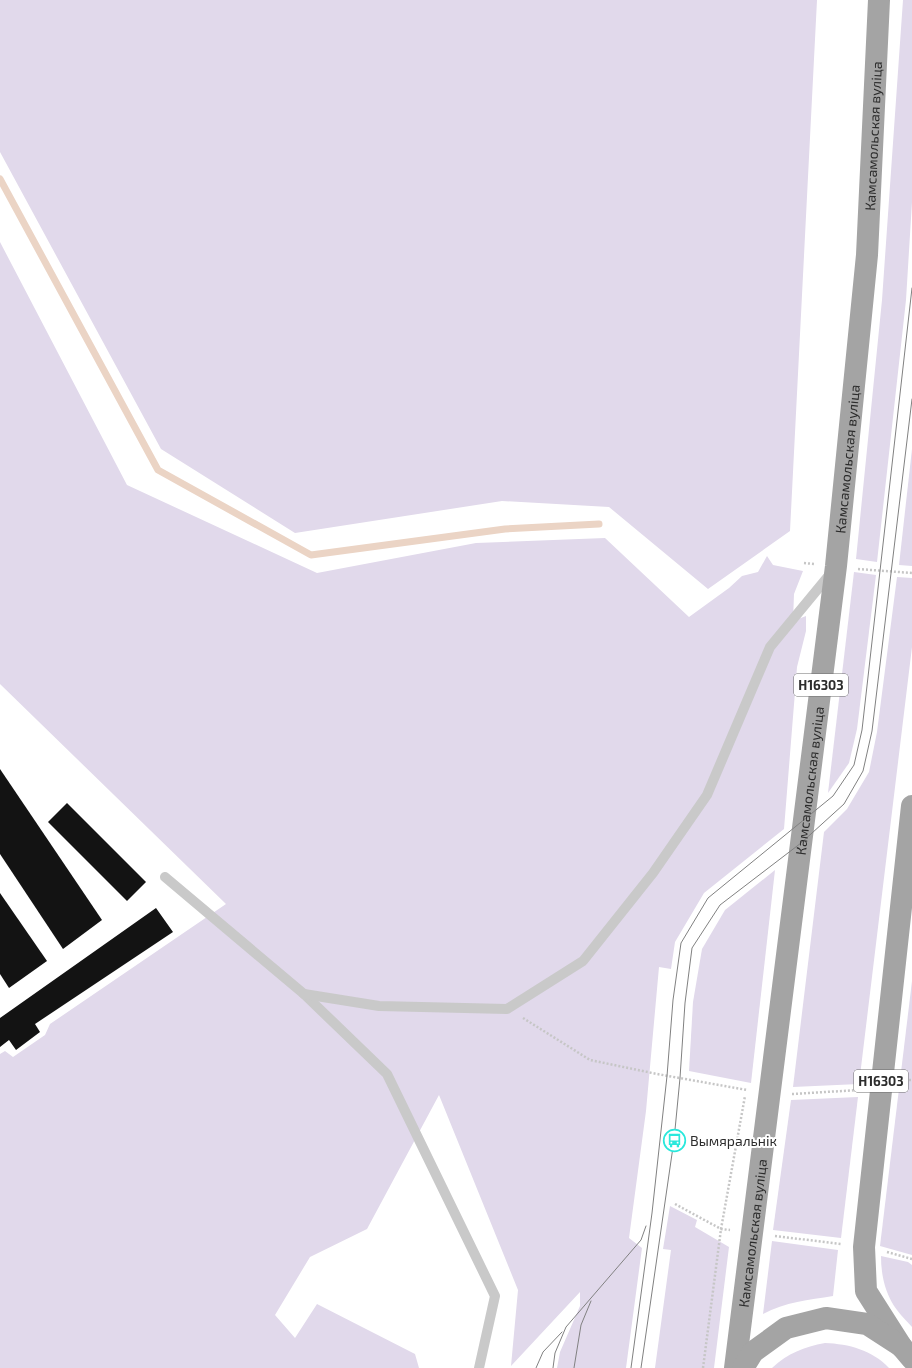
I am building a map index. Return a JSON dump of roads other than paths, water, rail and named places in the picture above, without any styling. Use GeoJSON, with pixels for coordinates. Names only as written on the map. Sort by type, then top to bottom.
{"type":"FeatureCollection","features":[{"type":"Feature","properties":{"kind":"main road","name":"Камсамольская вуліца"},"geometry":{"type":"LineString","coordinates":[[735,1368],[836,566],[867,255],[879,0]]}},
{"type":"Feature","properties":{"kind":"main road","name":"Н16303"},"geometry":{"type":"LineString","coordinates":[[907,1353],[866,1290],[864,1247],[880,1087],[912,806]]}},
{"type":"Feature","properties":{"kind":"main road","name":"Н16303"},"geometry":{"type":"LineString","coordinates":[[743,1368],[753,1352],[786,1328],[826,1318],[867,1324],[907,1353]]}},
{"type":"Feature","properties":{"kind":"lane"},"geometry":{"type":"LineString","coordinates":[[304,994],[379,1006],[507,1009],[583,961],[653,873],[707,795],[770,647],[836,566]]}},
{"type":"Feature","properties":{"kind":"lane"},"geometry":{"type":"LineString","coordinates":[[165,877],[304,994],[387,1074],[495,1296],[479,1368]]}},
{"type":"Feature","properties":{"kind":"waterway"},"geometry":{"type":"LineString","coordinates":[[0,179],[158,470],[311,555],[505,529],[599,524]]}},
{"type":"Feature","properties":{"kind":"tram line"},"geometry":{"type":"LineString","coordinates":[[631,1368],[652,1213],[667,1076],[673,1000],[681,943],[708,898],[833,796],[854,765],[862,730],[912,288]]}},
{"type":"Feature","properties":{"kind":"tram line"},"geometry":{"type":"LineString","coordinates":[[641,1368],[674,1140],[685,1003],[692,948],[720,905],[801,843],[844,804],[863,771],[872,731],[912,399]]}},
{"type":"Feature","properties":{"kind":"tram line"},"geometry":{"type":"LineString","coordinates":[[553,1368],[555,1353],[566,1327],[641,1240],[646,1226]]}},
{"type":"Feature","properties":{"kind":"tram line"},"geometry":{"type":"LineString","coordinates":[[574,1368],[581,1325],[591,1301]]}},
{"type":"Feature","properties":{"kind":"tram line"},"geometry":{"type":"LineString","coordinates":[[536,1368],[543,1352],[562,1332]]}},
{"type":"Feature","properties":{"kind":"place","name":"Вымяральнік"},"geometry":{"type":"Point","coordinates":[674,1140]}}]}
